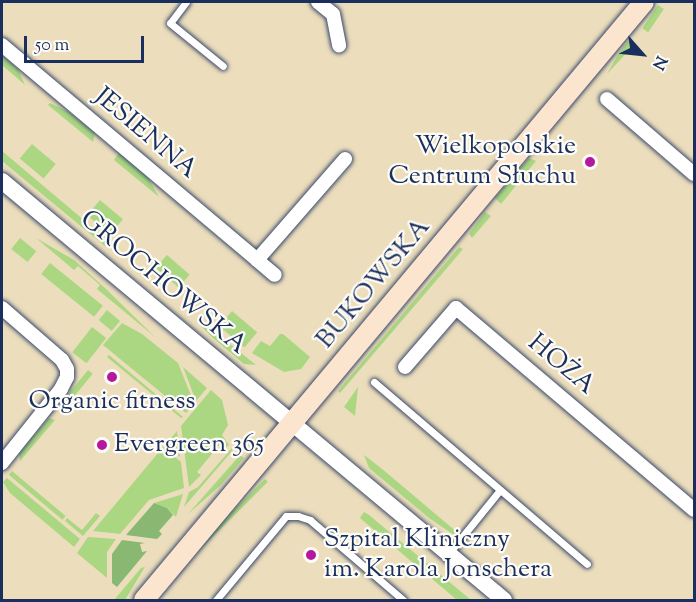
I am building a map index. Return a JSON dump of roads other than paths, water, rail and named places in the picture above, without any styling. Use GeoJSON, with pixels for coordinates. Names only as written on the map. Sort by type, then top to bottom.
{"type":"FeatureCollection","features":[{"type":"Feature","properties":{"kind":"main road","name":"BUKOWSKA"},"geometry":{"type":"LineString","coordinates":[[144,600],[644,2]]}},
{"type":"Feature","properties":{"kind":"street"},"geometry":{"type":"LineString","coordinates":[[318,2],[333,14],[339,45]]}},
{"type":"Feature","properties":{"kind":"street","name":"JESIENNA"},"geometry":{"type":"LineString","coordinates":[[2,45],[275,275]]}},
{"type":"Feature","properties":{"kind":"street"},"geometry":{"type":"LineString","coordinates":[[607,99],[694,174]]}},
{"type":"Feature","properties":{"kind":"street"},"geometry":{"type":"LineString","coordinates":[[257,260],[345,159]]}},
{"type":"Feature","properties":{"kind":"street","name":"GROCHOWSKA"},"geometry":{"type":"LineString","coordinates":[[2,181],[504,600]]}},
{"type":"Feature","properties":{"kind":"street"},"geometry":{"type":"LineString","coordinates":[[2,308],[62,360],[68,369],[68,377],[2,463]]}},
{"type":"Feature","properties":{"kind":"street","name":"HOŻA"},"geometry":{"type":"LineString","coordinates":[[405,367],[456,308],[694,510]]}},
{"type":"Feature","properties":{"kind":"lane"},"geometry":{"type":"LineString","coordinates":[[186,2],[170,23],[223,66]]}},
{"type":"Feature","properties":{"kind":"lane"},"geometry":{"type":"LineString","coordinates":[[374,382],[587,564]]}},
{"type":"Feature","properties":{"kind":"lane"},"geometry":{"type":"LineString","coordinates":[[449,554],[500,490]]}},
{"type":"Feature","properties":{"kind":"lane"},"geometry":{"type":"LineString","coordinates":[[216,600],[286,516],[298,516],[310,520],[404,600]]}},
{"type":"Feature","properties":{"kind":"place","name":"Wielkopolskie Centrum Słuchu"},"geometry":{"type":"Point","coordinates":[590,162]}},
{"type":"Feature","properties":{"kind":"place","name":"Organic fitness"},"geometry":{"type":"Point","coordinates":[112,377]}},
{"type":"Feature","properties":{"kind":"place","name":"Evergreen 365"},"geometry":{"type":"Point","coordinates":[102,445]}},
{"type":"Feature","properties":{"kind":"place","name":"Szpital Kliniczny im. Karola Jonschera"},"geometry":{"type":"Point","coordinates":[311,555]}}]}
